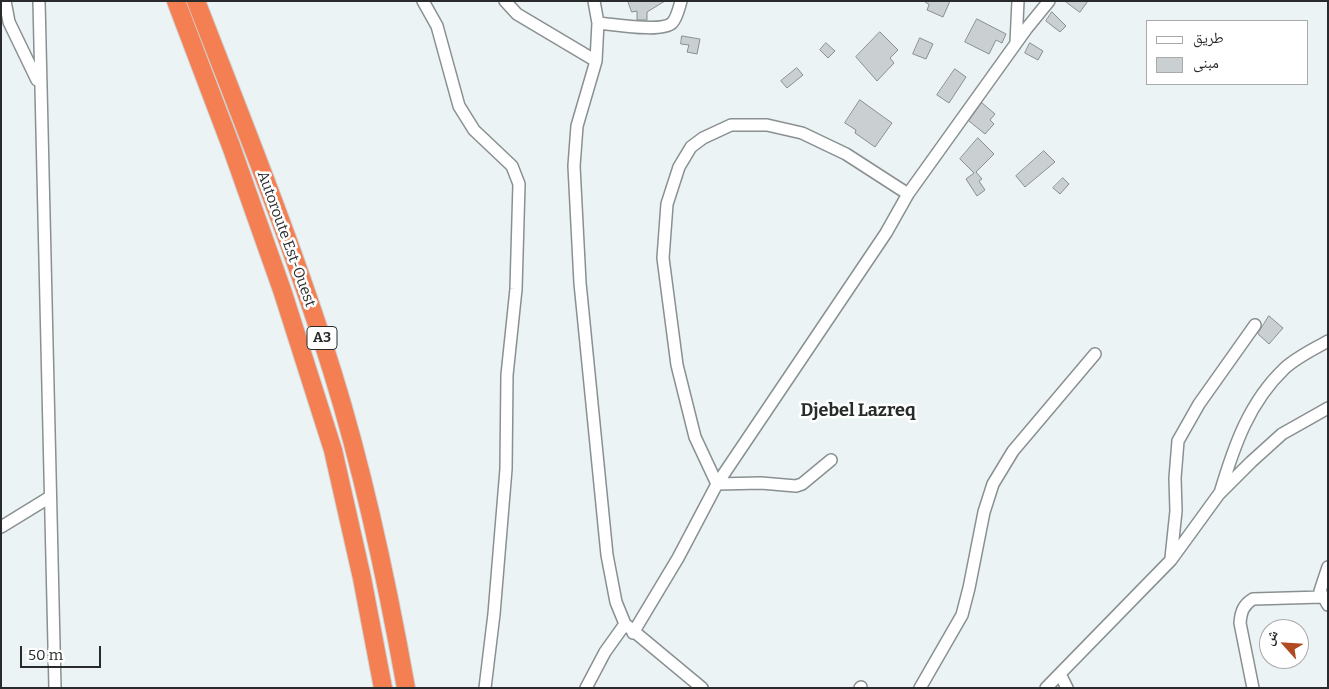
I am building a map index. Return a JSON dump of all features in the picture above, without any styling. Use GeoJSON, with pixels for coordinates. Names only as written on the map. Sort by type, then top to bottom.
{"type":"FeatureCollection","features":[{"type":"Feature","properties":{"kind":"highway","name":"Autoroute Est-Ouest"},"geometry":{"type":"LineString","coordinates":[[176,1],[231,146],[282,290],[333,450],[362,578],[383,688]]}},
{"type":"Feature","properties":{"kind":"highway","name":"Autoroute Est-Ouest"},"geometry":{"type":"LineString","coordinates":[[196,1],[310,303],[333,376],[354,448],[385,574],[406,688]]}},
{"type":"Feature","properties":{"kind":"street"},"geometry":{"type":"LineString","coordinates":[[5,1],[10,22],[39,84]]}},
{"type":"Feature","properties":{"kind":"street"},"geometry":{"type":"LineString","coordinates":[[39,1],[39,84],[55,688]]}},
{"type":"Feature","properties":{"kind":"street"},"geometry":{"type":"LineString","coordinates":[[423,1],[437,26],[459,106],[474,130],[512,166],[519,184],[516,289],[508,375],[506,469],[494,614],[485,688]]}},
{"type":"Feature","properties":{"kind":"street"},"geometry":{"type":"LineString","coordinates":[[505,1],[517,14],[596,61]]}},
{"type":"Feature","properties":{"kind":"street"},"geometry":{"type":"LineString","coordinates":[[598,23],[659,28],[671,24],[681,1]]}},
{"type":"Feature","properties":{"kind":"street"},"geometry":{"type":"LineString","coordinates":[[1016,44],[1018,1]]}},
{"type":"Feature","properties":{"kind":"street"},"geometry":{"type":"LineString","coordinates":[[586,688],[605,652],[629,629],[678,558],[717,484],[886,233],[908,194],[1049,1]]}},
{"type":"Feature","properties":{"kind":"street"},"geometry":{"type":"LineString","coordinates":[[594,3],[598,23],[596,61],[576,132],[575,191],[580,283],[607,555],[616,602],[629,629],[702,688]]}},
{"type":"Feature","properties":{"kind":"street"},"geometry":{"type":"LineString","coordinates":[[717,484],[695,438],[677,365],[663,258],[667,204],[679,167],[691,147],[703,138],[731,125],[767,125],[802,133],[846,154],[908,194]]}},
{"type":"Feature","properties":{"kind":"street"},"geometry":{"type":"LineString","coordinates":[[1171,560],[1176,510],[1178,441],[1199,404],[1255,325]]}},
{"type":"Feature","properties":{"kind":"street"},"geometry":{"type":"LineString","coordinates":[[1219,494],[1236,440],[1253,407],[1286,367],[1328,341]]}},
{"type":"Feature","properties":{"kind":"street"},"geometry":{"type":"LineString","coordinates":[[920,688],[962,615],[970,588],[984,512],[993,484],[1013,451],[1095,354]]}},
{"type":"Feature","properties":{"kind":"street"},"geometry":{"type":"LineString","coordinates":[[1046,688],[1171,560],[1219,494],[1282,434],[1328,408]]}},
{"type":"Feature","properties":{"kind":"street"},"geometry":{"type":"LineString","coordinates":[[717,484],[761,482],[796,486],[802,484],[831,460]]}},
{"type":"Feature","properties":{"kind":"street"},"geometry":{"type":"LineString","coordinates":[[1,527],[50,497]]}},
{"type":"Feature","properties":{"kind":"street"},"geometry":{"type":"LineString","coordinates":[[1253,688],[1240,623],[1242,608],[1253,599],[1325,601],[1322,584],[1328,567]]}},
{"type":"Feature","properties":{"kind":"street"},"geometry":{"type":"LineString","coordinates":[[1060,674],[1067,688]]}},
{"type":"Feature","properties":{"kind":"building"},"geometry":{"type":"Polygon","coordinates":[[[628,1],[665,1],[647,12],[647,20],[637,20],[637,11],[632,12],[628,1]]]}},
{"type":"Feature","properties":{"kind":"building"},"geometry":{"type":"Polygon","coordinates":[[[924,1],[950,1],[943,17],[927,10],[929,5],[924,1]]]}},
{"type":"Feature","properties":{"kind":"building"},"geometry":{"type":"Polygon","coordinates":[[[1065,1],[1088,1],[1080,12],[1065,1]]]}},
{"type":"Feature","properties":{"kind":"building"},"geometry":{"type":"Polygon","coordinates":[[[1052,12],[1066,26],[1060,32],[1046,21],[1052,12]]]}},
{"type":"Feature","properties":{"kind":"building"},"geometry":{"type":"Polygon","coordinates":[[[977,19],[1006,34],[1002,43],[996,40],[989,54],[965,42],[977,19]]]}},
{"type":"Feature","properties":{"kind":"building"},"geometry":{"type":"Polygon","coordinates":[[[880,32],[898,50],[890,58],[894,63],[877,81],[856,57],[880,32]]]}},
{"type":"Feature","properties":{"kind":"building"},"geometry":{"type":"Polygon","coordinates":[[[682,36],[700,39],[697,54],[687,52],[689,45],[681,44],[682,36]]]}},
{"type":"Feature","properties":{"kind":"building"},"geometry":{"type":"Polygon","coordinates":[[[920,38],[933,44],[926,59],[913,54],[920,38]]]}},
{"type":"Feature","properties":{"kind":"building"},"geometry":{"type":"Polygon","coordinates":[[[826,43],[835,51],[828,58],[820,50],[826,43]]]}},
{"type":"Feature","properties":{"kind":"building"},"geometry":{"type":"Polygon","coordinates":[[[1030,43],[1043,51],[1038,60],[1025,53],[1030,43]]]}},
{"type":"Feature","properties":{"kind":"building"},"geometry":{"type":"Polygon","coordinates":[[[797,68],[803,75],[787,88],[781,81],[797,68]]]}},
{"type":"Feature","properties":{"kind":"building"},"geometry":{"type":"Polygon","coordinates":[[[955,69],[966,77],[949,103],[937,95],[955,69]]]}},
{"type":"Feature","properties":{"kind":"building"},"geometry":{"type":"Polygon","coordinates":[[[860,100],[892,123],[875,147],[855,133],[856,130],[845,123],[860,100]]]}},
{"type":"Feature","properties":{"kind":"building"},"geometry":{"type":"Polygon","coordinates":[[[982,103],[995,114],[990,120],[994,124],[985,134],[969,121],[982,103]]]}},
{"type":"Feature","properties":{"kind":"building"},"geometry":{"type":"Polygon","coordinates":[[[978,138],[994,154],[976,172],[982,179],[979,181],[985,190],[977,196],[966,179],[974,173],[960,159],[978,138]]]}},
{"type":"Feature","properties":{"kind":"building"},"geometry":{"type":"Polygon","coordinates":[[[1044,151],[1055,162],[1025,187],[1016,176],[1044,151]]]}},
{"type":"Feature","properties":{"kind":"building"},"geometry":{"type":"Polygon","coordinates":[[[1063,178],[1069,184],[1060,194],[1053,188],[1063,178]]]}},
{"type":"Feature","properties":{"kind":"building"},"geometry":{"type":"Polygon","coordinates":[[[1269,316],[1283,328],[1269,344],[1258,334],[1269,316]]]}},
{"type":"Feature","properties":{"kind":"district","name":"Djebel Lazreq"},"geometry":{"type":"Point","coordinates":[858,411]}}]}
